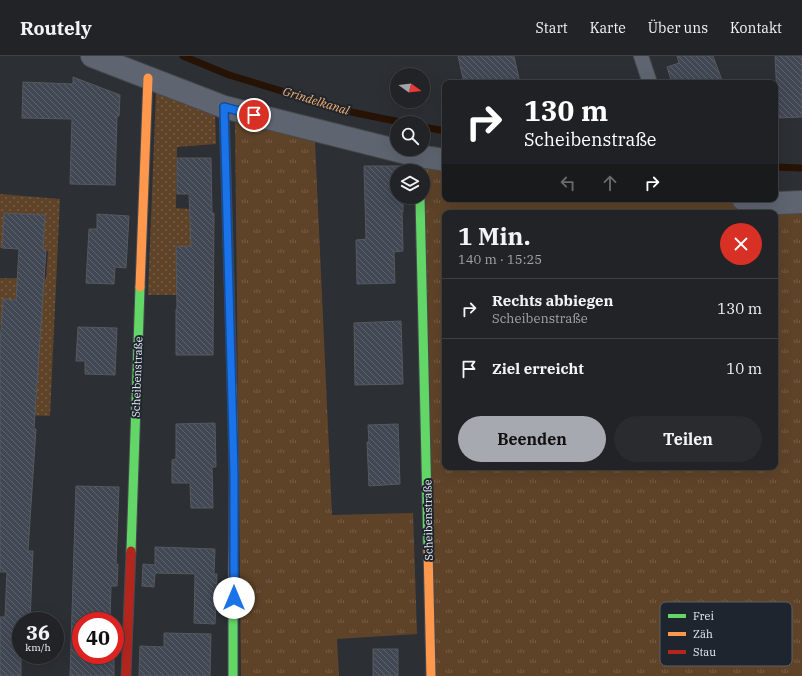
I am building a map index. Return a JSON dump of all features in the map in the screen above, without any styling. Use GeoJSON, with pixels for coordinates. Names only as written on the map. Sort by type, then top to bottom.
{"type":"FeatureCollection","features":[{"type":"Feature","properties":{"kind":"street"},"geometry":{"type":"LineString","coordinates":[[92,56],[224,107],[420,163],[442,160]]}},
{"type":"Feature","properties":{"kind":"street","name":"Scheibenstraße"},"geometry":{"type":"LineString","coordinates":[[126,676],[148,78]]}},
{"type":"Feature","properties":{"kind":"street"},"geometry":{"type":"LineString","coordinates":[[224,107],[234,474],[233,676]]}},
{"type":"Feature","properties":{"kind":"street"},"geometry":{"type":"LineString","coordinates":[[771,202],[802,202]]}},
{"type":"Feature","properties":{"kind":"street","name":"Scheibenstraße"},"geometry":{"type":"LineString","coordinates":[[420,204],[431,676]]}},
{"type":"Feature","properties":{"kind":"lane"},"geometry":{"type":"LineString","coordinates":[[641,56],[649,80]]}},
{"type":"Feature","properties":{"kind":"green space"},"geometry":{"type":"Polygon","coordinates":[[[156,91],[215,113],[216,144],[177,147],[176,208],[189,209],[190,226],[206,246],[176,247],[177,283],[199,295],[148,295],[156,91]]]}},
{"type":"Feature","properties":{"kind":"green space"},"geometry":{"type":"Polygon","coordinates":[[[241,122],[315,142],[332,515],[413,513],[417,634],[337,639],[339,676],[241,676],[235,123],[241,122]]]}},
{"type":"Feature","properties":{"kind":"green space"},"geometry":{"type":"Polygon","coordinates":[[[419,156],[442,160],[442,202],[778,202],[778,201],[802,202],[802,676],[436,676],[424,204],[430,204],[430,164],[420,164],[419,156]]]}},
{"type":"Feature","properties":{"kind":"green space"},"geometry":{"type":"Polygon","coordinates":[[[0,194],[60,199],[50,416],[0,414],[36,405],[42,302],[0,326],[0,278],[46,279],[48,251],[43,250],[45,215],[4,213],[2,248],[0,248],[0,194]]]}},
{"type":"Feature","properties":{"kind":"building"},"geometry":{"type":"Polygon","coordinates":[[[458,56],[514,56],[519,80],[463,80],[458,56]]]}},
{"type":"Feature","properties":{"kind":"building"},"geometry":{"type":"Polygon","coordinates":[[[677,56],[713,56],[722,80],[671,80],[667,67],[679,63],[677,56]]]}},
{"type":"Feature","properties":{"kind":"building"},"geometry":{"type":"Polygon","coordinates":[[[775,56],[802,56],[802,117],[778,118],[778,80],[776,80],[775,56]]]}},
{"type":"Feature","properties":{"kind":"building"},"geometry":{"type":"Polygon","coordinates":[[[73,77],[120,95],[119,116],[117,116],[115,185],[70,184],[72,119],[22,118],[23,82],[73,84],[73,77]]]}},
{"type":"Feature","properties":{"kind":"building"},"geometry":{"type":"Polygon","coordinates":[[[177,158],[211,158],[212,213],[214,213],[213,355],[176,355],[176,247],[191,246],[189,194],[177,194],[177,158]]]}},
{"type":"Feature","properties":{"kind":"building"},"geometry":{"type":"Polygon","coordinates":[[[364,166],[390,166],[390,204],[403,204],[403,251],[394,252],[395,283],[357,284],[356,240],[366,239],[364,166]]]}},
{"type":"Feature","properties":{"kind":"building"},"geometry":{"type":"Polygon","coordinates":[[[4,213],[45,215],[43,250],[46,250],[34,429],[36,429],[28,551],[33,551],[30,612],[12,612],[12,664],[21,664],[21,676],[0,676],[0,617],[5,617],[7,572],[0,572],[0,344],[3,299],[16,300],[19,249],[2,248],[4,213]]]}},
{"type":"Feature","properties":{"kind":"building"},"geometry":{"type":"Polygon","coordinates":[[[97,214],[129,216],[126,268],[115,267],[114,284],[86,283],[89,229],[97,229],[97,214]]]}},
{"type":"Feature","properties":{"kind":"building"},"geometry":{"type":"Polygon","coordinates":[[[401,321],[403,384],[355,385],[354,323],[401,321]]]}},
{"type":"Feature","properties":{"kind":"building"},"geometry":{"type":"Polygon","coordinates":[[[78,327],[117,328],[115,375],[85,374],[85,361],[76,361],[78,327]]]}},
{"type":"Feature","properties":{"kind":"building"},"geometry":{"type":"Polygon","coordinates":[[[215,423],[216,467],[212,467],[213,508],[191,508],[190,483],[172,483],[172,460],[176,459],[176,424],[215,423]]]}},
{"type":"Feature","properties":{"kind":"building"},"geometry":{"type":"Polygon","coordinates":[[[398,424],[400,484],[369,486],[367,442],[369,442],[368,425],[398,424]]]}},
{"type":"Feature","properties":{"kind":"building"},"geometry":{"type":"Polygon","coordinates":[[[76,486],[119,487],[116,564],[118,564],[117,586],[111,586],[110,612],[72,612],[76,486]]]}},
{"type":"Feature","properties":{"kind":"building"},"geometry":{"type":"Polygon","coordinates":[[[155,547],[215,549],[214,574],[217,574],[215,624],[194,623],[195,574],[155,573],[154,587],[142,586],[143,564],[155,565],[155,547]]]}},
{"type":"Feature","properties":{"kind":"building"},"geometry":{"type":"Polygon","coordinates":[[[72,613],[72,664],[114,664],[114,676],[70,676],[72,613]]]}},
{"type":"Feature","properties":{"kind":"building"},"geometry":{"type":"Polygon","coordinates":[[[164,633],[211,634],[210,676],[139,676],[140,646],[164,647],[164,633]]]}},
{"type":"Feature","properties":{"kind":"building"},"geometry":{"type":"Polygon","coordinates":[[[373,649],[398,649],[398,676],[373,676],[373,649]]]}},
{"type":"Feature","properties":{"kind":"waterway","name":"Grindelkanal"},"geometry":{"type":"LineString","coordinates":[[183,56],[229,75],[351,112],[390,120]]}},
{"type":"Feature","properties":{"kind":"waterway","name":"Grindelkanal"},"geometry":{"type":"LineString","coordinates":[[430,128],[442,130]]}},
{"type":"Feature","properties":{"kind":"waterway","name":"Grindelkanal"},"geometry":{"type":"LineString","coordinates":[[778,167],[802,168]]}},
{"type":"Feature","properties":{"kind":"traffic: fast"},"geometry":{"type":"LineString","coordinates":[[420,204],[428,549]]}},
{"type":"Feature","properties":{"kind":"traffic: fast"},"geometry":{"type":"LineString","coordinates":[[131,551],[140,287]]}},
{"type":"Feature","properties":{"kind":"traffic: fast"},"geometry":{"type":"LineString","coordinates":[[233,611],[233,676]]}},
{"type":"Feature","properties":{"kind":"traffic: slow"},"geometry":{"type":"LineString","coordinates":[[140,287],[148,78]]}},
{"type":"Feature","properties":{"kind":"traffic: slow"},"geometry":{"type":"LineString","coordinates":[[232,385],[234,474],[233,611]]}},
{"type":"Feature","properties":{"kind":"traffic: slow"},"geometry":{"type":"LineString","coordinates":[[428,549],[431,676]]}},
{"type":"Feature","properties":{"kind":"traffic: jam"},"geometry":{"type":"LineString","coordinates":[[224,107],[232,385]]}},
{"type":"Feature","properties":{"kind":"traffic: jam"},"geometry":{"type":"LineString","coordinates":[[126,676],[131,551]]}},
{"type":"Feature","properties":{"kind":"route"},"geometry":{"type":"LineString","coordinates":[[234,598],[234,474],[224,107],[254,115]]}}]}
